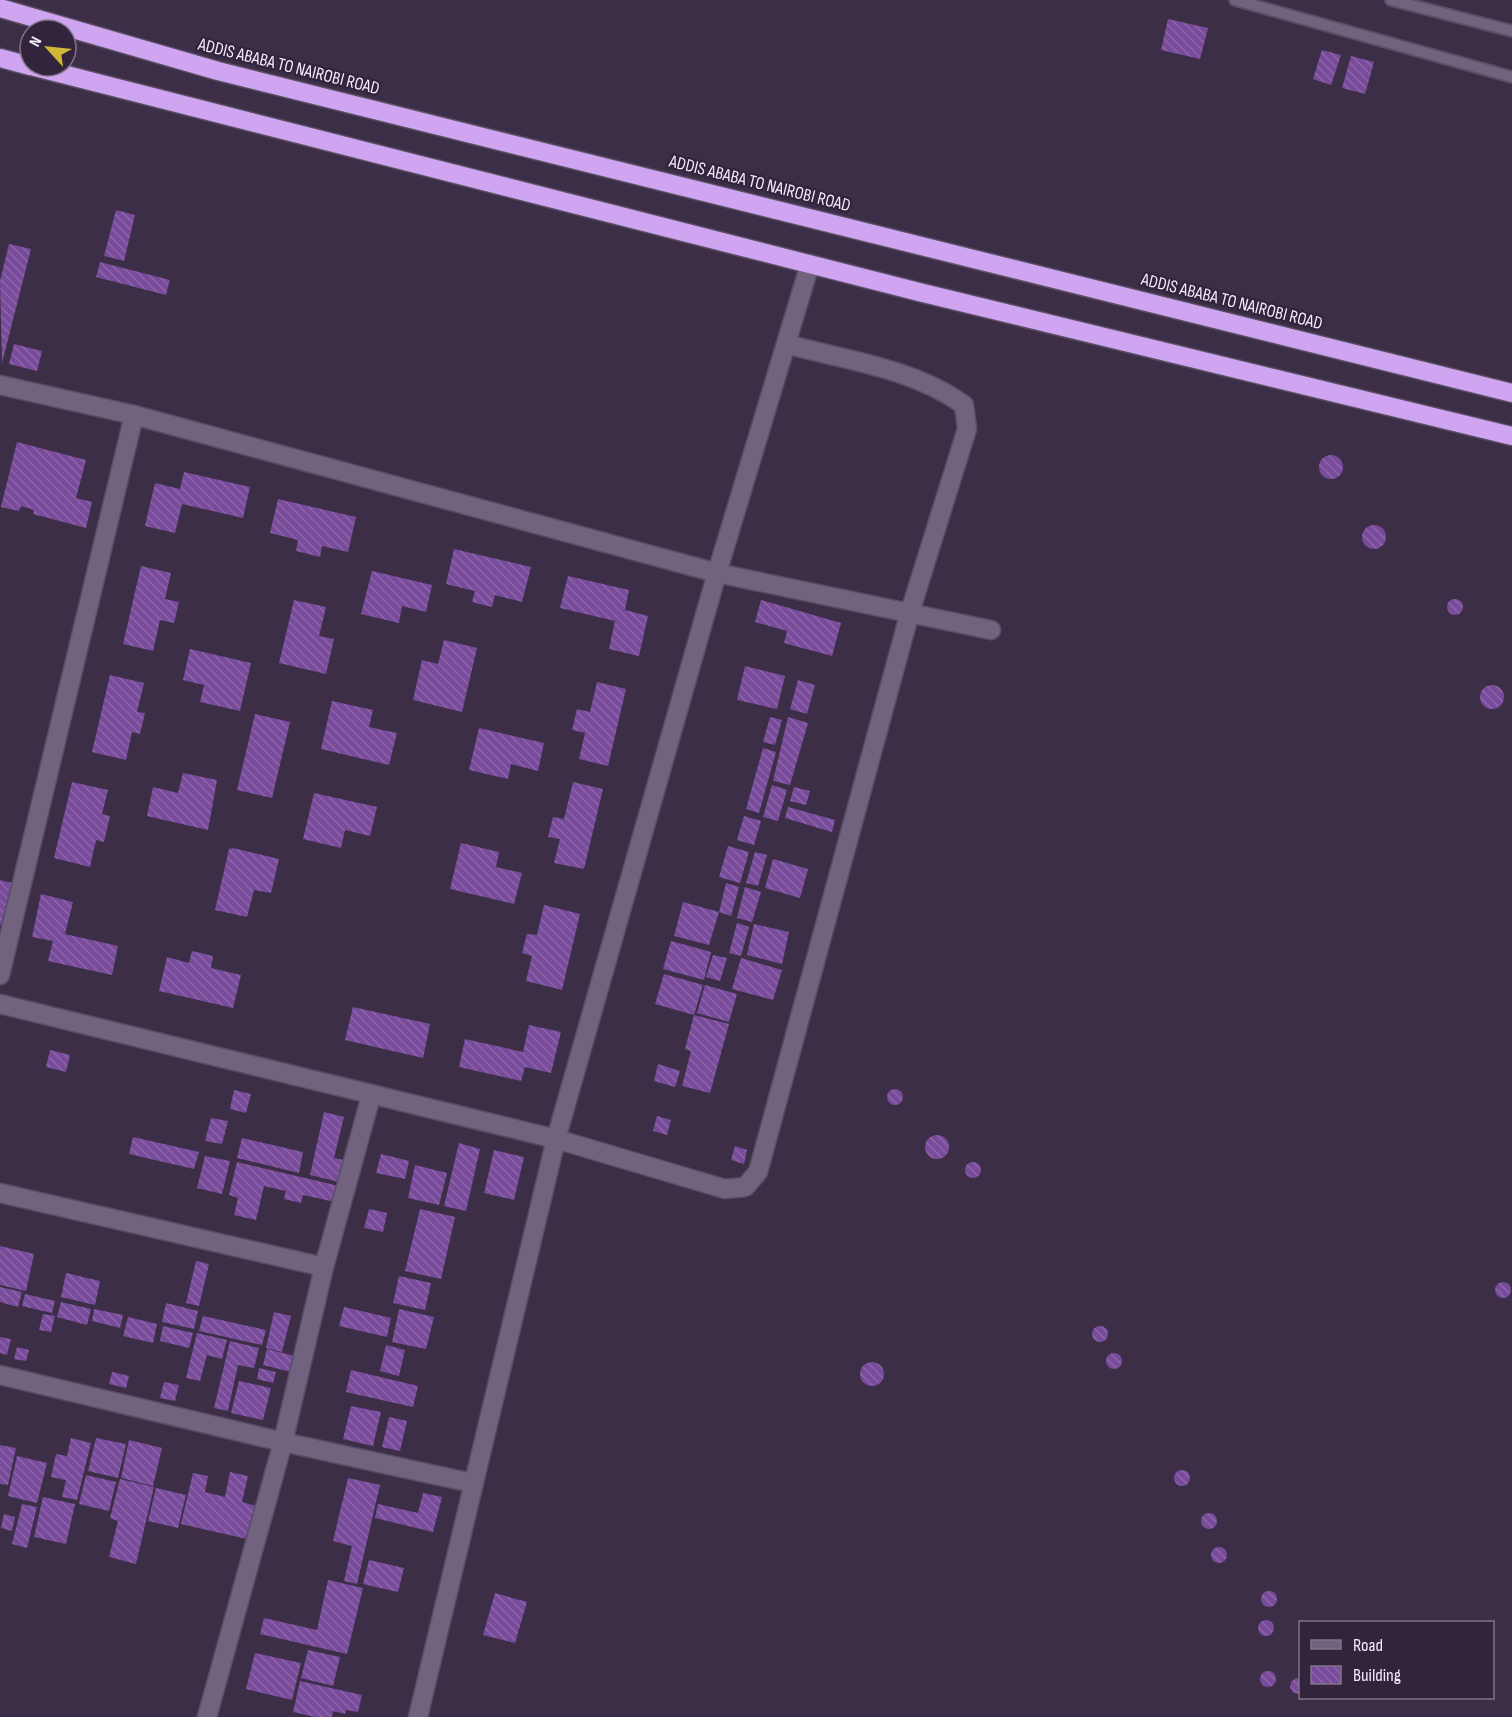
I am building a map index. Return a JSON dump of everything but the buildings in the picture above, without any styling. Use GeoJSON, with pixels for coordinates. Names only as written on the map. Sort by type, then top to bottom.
{"type":"FeatureCollection","features":[{"type":"Feature","properties":{"kind":"highway","name":"ADDIS ABABA TO NAIROBI ROAD"},"geometry":{"type":"LineString","coordinates":[[0,8],[218,71],[1512,393]]}},
{"type":"Feature","properties":{"kind":"highway"},"geometry":{"type":"LineString","coordinates":[[0,58],[18,63]]}},
{"type":"Feature","properties":{"kind":"highway"},"geometry":{"type":"LineString","coordinates":[[78,78],[810,264],[1512,436]]}},
{"type":"Feature","properties":{"kind":"street"},"geometry":{"type":"LineString","coordinates":[[418,1717],[472,1483],[556,1139],[717,573],[810,264]]}},
{"type":"Feature","properties":{"kind":"street"},"geometry":{"type":"LineString","coordinates":[[0,1004],[371,1096],[556,1139],[725,1189],[745,1186],[758,1172],[910,612],[968,429],[964,405],[940,388],[908,376],[786,344]]}},
{"type":"Feature","properties":{"kind":"street"},"geometry":{"type":"LineString","coordinates":[[0,385],[134,415],[717,573],[991,630]]}},
{"type":"Feature","properties":{"kind":"street"},"geometry":{"type":"LineString","coordinates":[[0,975],[134,415]]}},
{"type":"Feature","properties":{"kind":"street"},"geometry":{"type":"LineString","coordinates":[[207,1717],[283,1442],[324,1267],[371,1096]]}},
{"type":"Feature","properties":{"kind":"street"},"geometry":{"type":"LineString","coordinates":[[0,1192],[324,1267]]}},
{"type":"Feature","properties":{"kind":"street"},"geometry":{"type":"LineString","coordinates":[[0,1375],[283,1442],[472,1483]]}},
{"type":"Feature","properties":{"kind":"lane"},"geometry":{"type":"LineString","coordinates":[[1235,0],[1512,77]]}},
{"type":"Feature","properties":{"kind":"lane"},"geometry":{"type":"LineString","coordinates":[[1391,0],[1512,31]]}}]}
